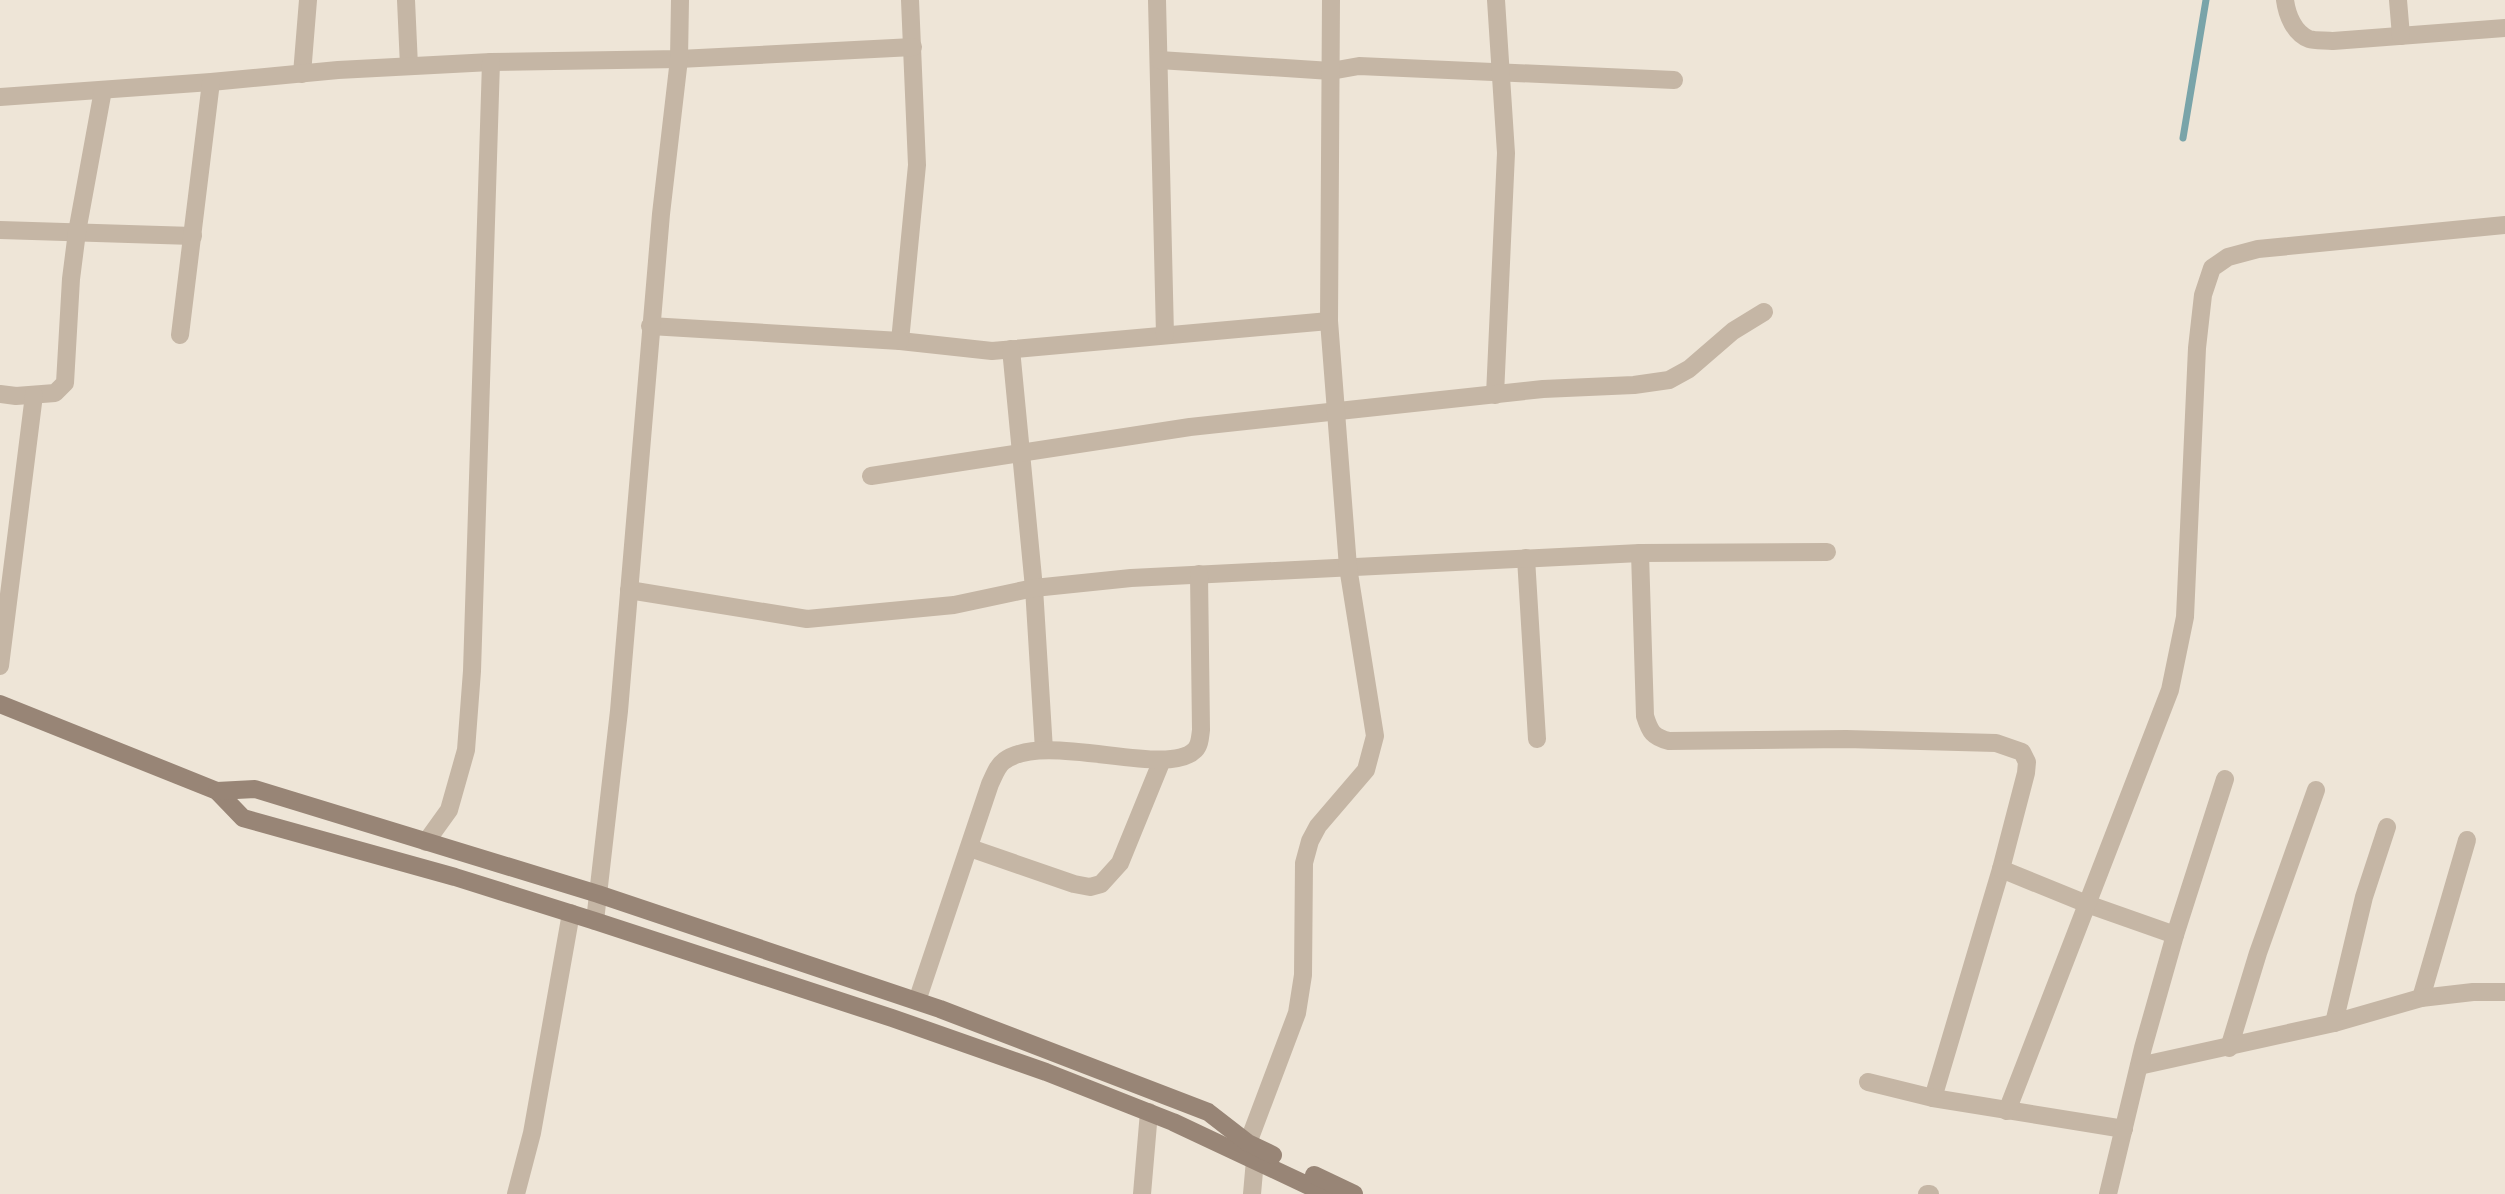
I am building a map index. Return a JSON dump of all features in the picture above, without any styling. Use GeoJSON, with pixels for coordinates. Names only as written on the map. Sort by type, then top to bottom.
{"type":"FeatureCollection","features":[{"type":"Feature","properties":{"kind":"main road"},"geometry":{"type":"LineString","coordinates":[[0,705],[216,791],[243,818],[455,877],[892,1018],[1046,1072],[1149,1112],[1326,1194]]}},
{"type":"Feature","properties":{"kind":"main road"},"geometry":{"type":"LineString","coordinates":[[216,791],[255,789],[598,894],[917,1001],[1208,1112],[1248,1143],[1354,1194]]}},
{"type":"Feature","properties":{"kind":"street"},"geometry":{"type":"LineString","coordinates":[[302,74],[308,0]]}},
{"type":"Feature","properties":{"kind":"street"},"geometry":{"type":"LineString","coordinates":[[406,0],[409,66]]}},
{"type":"Feature","properties":{"kind":"street"},"geometry":{"type":"LineString","coordinates":[[595,921],[618,710],[650,326],[679,59],[680,0]]}},
{"type":"Feature","properties":{"kind":"street"},"geometry":{"type":"LineString","coordinates":[[900,341],[917,164],[910,0]]}},
{"type":"Feature","properties":{"kind":"street"},"geometry":{"type":"LineString","coordinates":[[1157,0],[1165,335]]}},
{"type":"Feature","properties":{"kind":"street"},"geometry":{"type":"LineString","coordinates":[[1248,1143],[1297,1013],[1303,975],[1306,851],[1318,826],[1366,770],[1375,736],[1349,567],[1329,321],[1331,0]]}},
{"type":"Feature","properties":{"kind":"street"},"geometry":{"type":"LineString","coordinates":[[1495,395],[1506,153],[1496,0]]}},
{"type":"Feature","properties":{"kind":"street"},"geometry":{"type":"LineString","coordinates":[[2285,0],[2286,11],[2295,27],[2309,39],[2333,41],[2505,28]]}},
{"type":"Feature","properties":{"kind":"street"},"geometry":{"type":"LineString","coordinates":[[2398,0],[2401,36]]}},
{"type":"Feature","properties":{"kind":"street"},"geometry":{"type":"LineString","coordinates":[[0,97],[409,66],[679,59],[913,47]]}},
{"type":"Feature","properties":{"kind":"street"},"geometry":{"type":"LineString","coordinates":[[1158,60],[1331,71],[1359,66],[1674,80]]}},
{"type":"Feature","properties":{"kind":"street"},"geometry":{"type":"LineString","coordinates":[[426,842],[449,810],[466,750],[472,658],[491,62]]}},
{"type":"Feature","properties":{"kind":"street"},"geometry":{"type":"LineString","coordinates":[[180,335],[211,82]]}},
{"type":"Feature","properties":{"kind":"street"},"geometry":{"type":"LineString","coordinates":[[0,394],[54,393],[65,383],[71,279],[77,232],[103,90]]}},
{"type":"Feature","properties":{"kind":"street"},"geometry":{"type":"LineString","coordinates":[[2007,1111],[2170,690],[2185,617],[2197,348],[2203,295],[2212,268],[2228,257],[2258,248],[2505,225]]}},
{"type":"Feature","properties":{"kind":"street"},"geometry":{"type":"LineString","coordinates":[[0,230],[193,236]]}},
{"type":"Feature","properties":{"kind":"street"},"geometry":{"type":"LineString","coordinates":[[871,476],[1190,427],[1543,389],[1634,385],[1669,380],[1689,369],[1733,331],[1764,312]]}},
{"type":"Feature","properties":{"kind":"street"},"geometry":{"type":"LineString","coordinates":[[650,326],[900,341],[992,351],[1329,321]]}},
{"type":"Feature","properties":{"kind":"street"},"geometry":{"type":"LineString","coordinates":[[1011,349],[1034,588],[1044,750]]}},
{"type":"Feature","properties":{"kind":"street"},"geometry":{"type":"LineString","coordinates":[[0,666],[34,395]]}},
{"type":"Feature","properties":{"kind":"street"},"geometry":{"type":"LineString","coordinates":[[629,590],[807,619],[954,605],[1034,588],[1131,578],[1640,553],[1827,552]]}},
{"type":"Feature","properties":{"kind":"street"},"geometry":{"type":"LineString","coordinates":[[1640,553],[1645,716],[1650,731],[1656,738],[1669,741],[1846,739],[1996,743],[2022,752],[2026,773],[2001,869],[1933,1098]]}},
{"type":"Feature","properties":{"kind":"street"},"geometry":{"type":"LineString","coordinates":[[1525,558],[1537,739]]}},
{"type":"Feature","properties":{"kind":"street"},"geometry":{"type":"LineString","coordinates":[[917,1001],[996,770],[1003,761],[1016,755],[1044,750],[1162,760],[1183,758],[1195,750],[1200,741],[1199,574]]}},
{"type":"Feature","properties":{"kind":"street"},"geometry":{"type":"LineString","coordinates":[[970,848],[1074,884],[1090,887],[1101,884],[1120,863],[1162,760]]}},
{"type":"Feature","properties":{"kind":"street"},"geometry":{"type":"LineString","coordinates":[[2108,1194],[2138,1066],[2175,934],[2225,779]]}},
{"type":"Feature","properties":{"kind":"street"},"geometry":{"type":"LineString","coordinates":[[2229,1048],[2266,930],[2316,790]]}},
{"type":"Feature","properties":{"kind":"street"},"geometry":{"type":"LineString","coordinates":[[2334,1023],[2361,909],[2387,827]]}},
{"type":"Feature","properties":{"kind":"street"},"geometry":{"type":"LineString","coordinates":[[2421,998],[2467,840]]}},
{"type":"Feature","properties":{"kind":"street"},"geometry":{"type":"LineString","coordinates":[[2001,869],[2087,904],[2175,934]]}},
{"type":"Feature","properties":{"kind":"street"},"geometry":{"type":"LineString","coordinates":[[516,1194],[517,1181],[532,1133],[571,913]]}},
{"type":"Feature","properties":{"kind":"street"},"geometry":{"type":"LineString","coordinates":[[2138,1066],[2334,1023],[2421,998],[2473,992],[2505,992]]}},
{"type":"Feature","properties":{"kind":"street"},"geometry":{"type":"LineString","coordinates":[[1868,1082],[1933,1098],[2123,1129]]}},
{"type":"Feature","properties":{"kind":"street"},"geometry":{"type":"LineString","coordinates":[[1142,1194],[1149,1112]]}},
{"type":"Feature","properties":{"kind":"street"},"geometry":{"type":"LineString","coordinates":[[1252,1194],[1255,1160]]}},
{"type":"Feature","properties":{"kind":"waterway"},"geometry":{"type":"LineString","coordinates":[[2183,138],[2206,0]]}}]}
